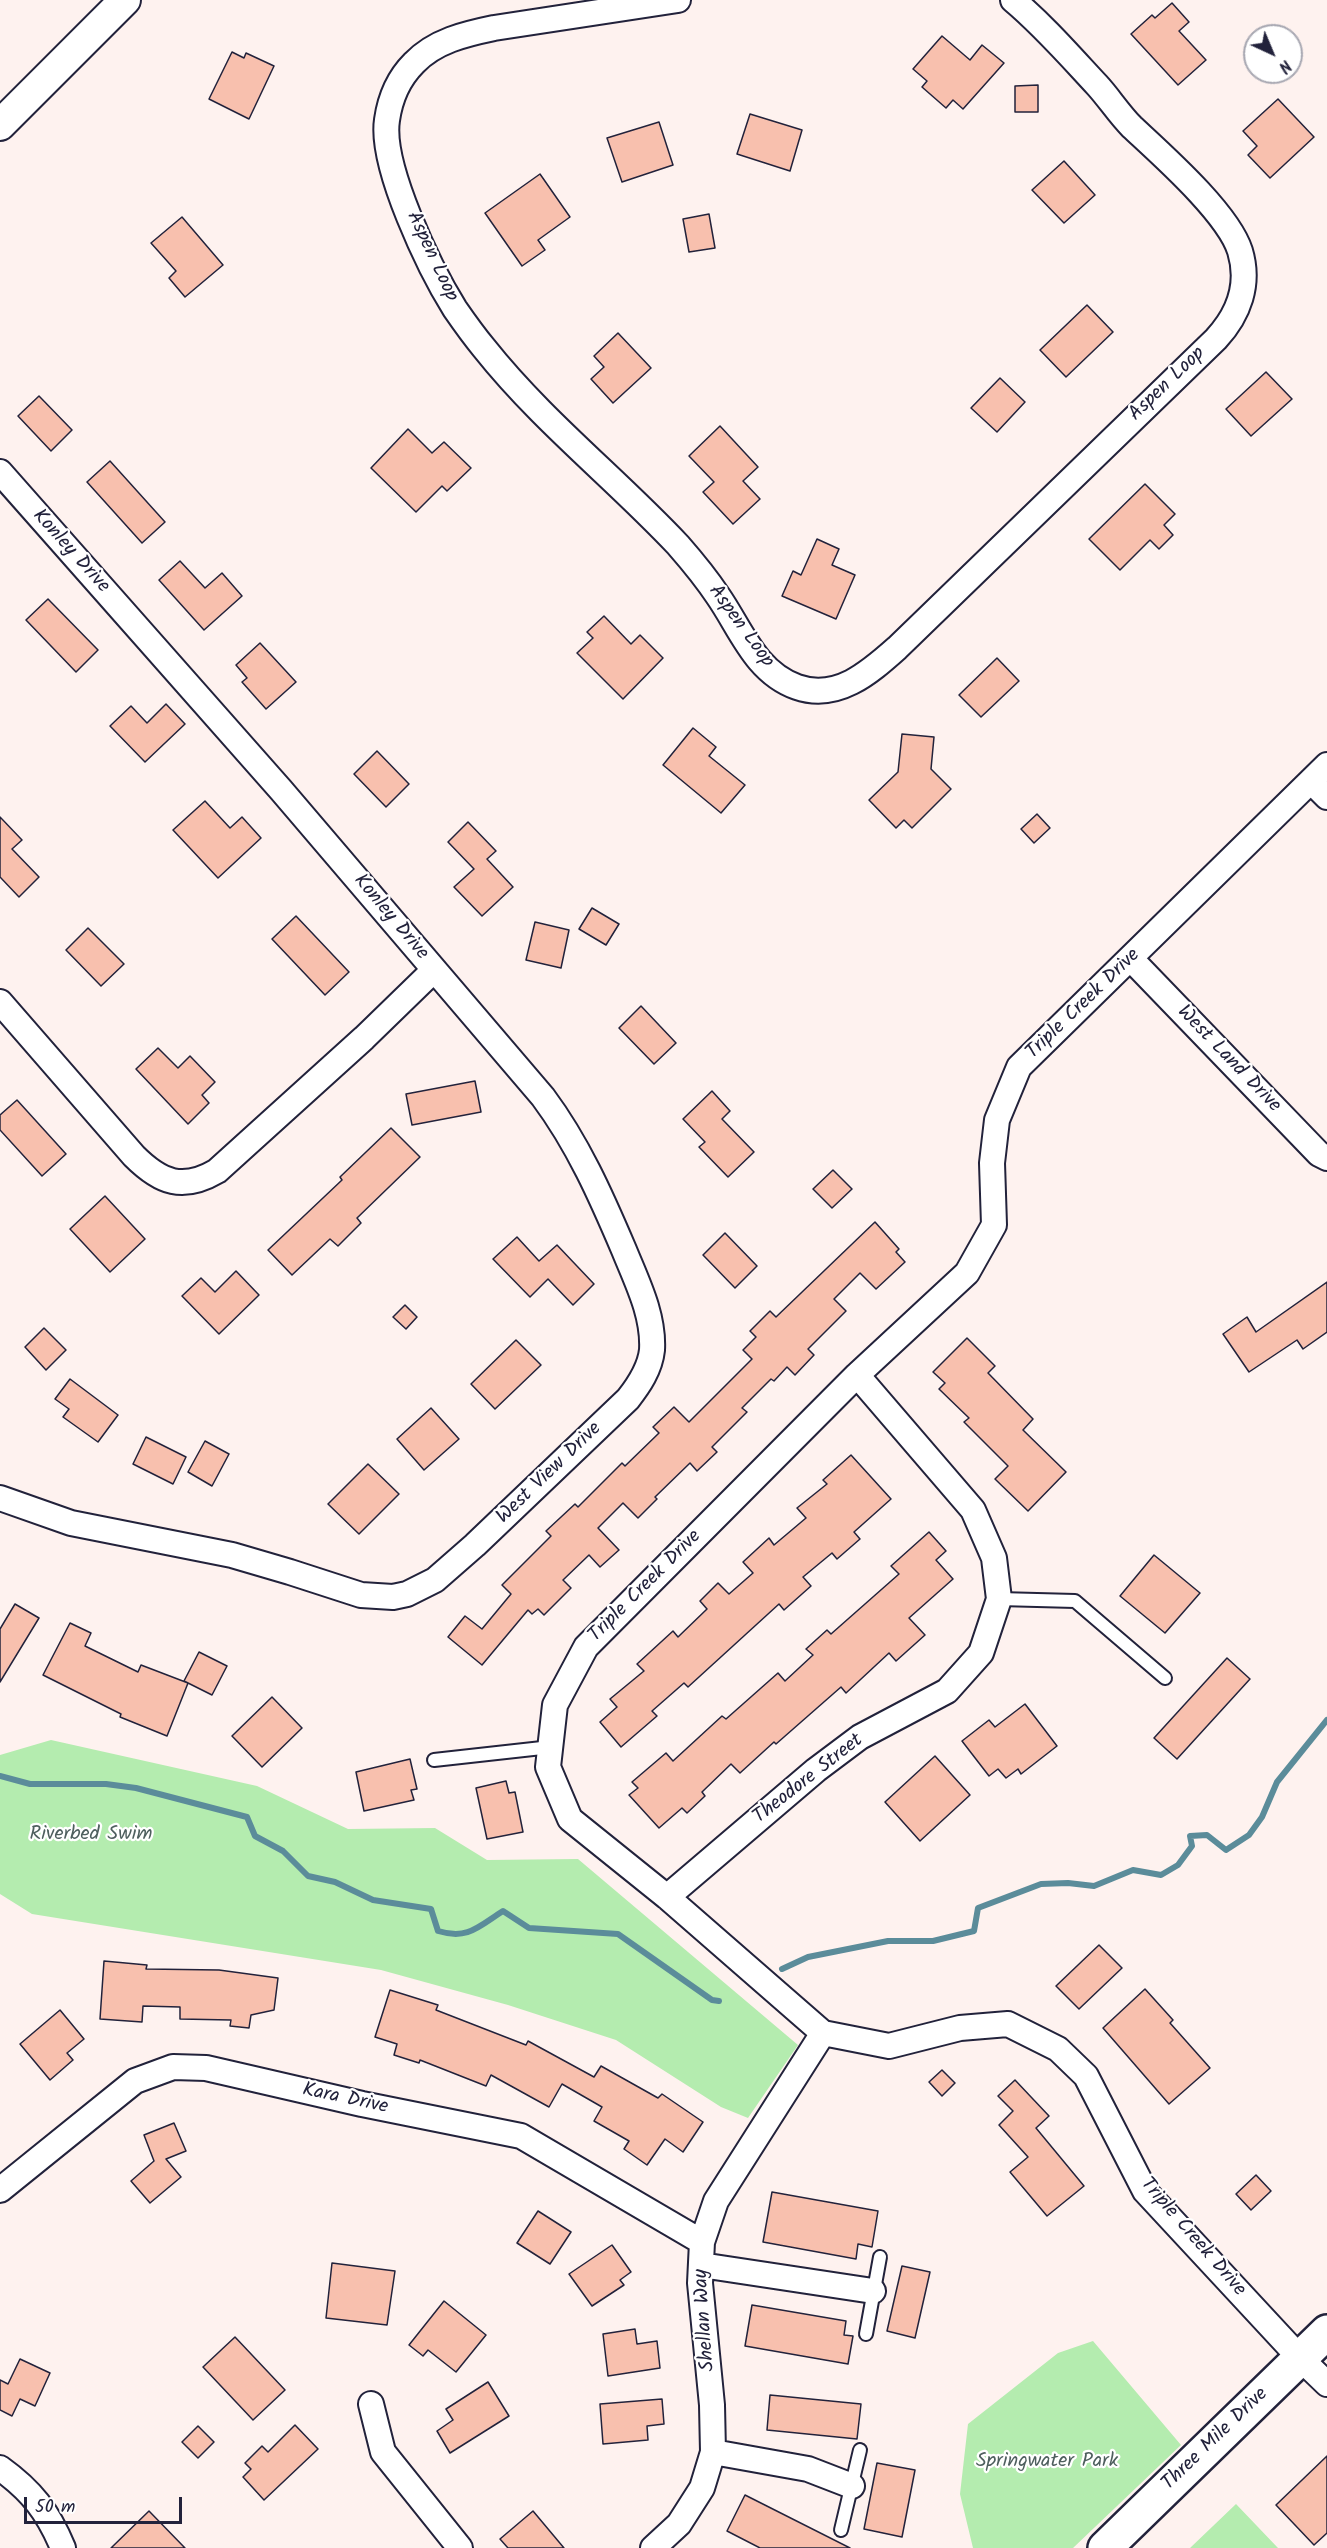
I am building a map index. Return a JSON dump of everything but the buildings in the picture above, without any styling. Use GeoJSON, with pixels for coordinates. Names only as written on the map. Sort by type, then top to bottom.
{"type":"FeatureCollection","features":[{"type":"Feature","properties":{"kind":"main road","name":"Three Mile Drive"},"geometry":{"type":"LineString","coordinates":[[1105,2548],[1327,2332]]}},
{"type":"Feature","properties":{"kind":"street"},"geometry":{"type":"LineString","coordinates":[[0,125],[125,0]]}},
{"type":"Feature","properties":{"kind":"street","name":"Aspen Loop"},"geometry":{"type":"LineString","coordinates":[[678,0],[494,28],[465,34],[438,44],[415,61],[399,83],[387,122],[389,149],[397,180],[413,223],[440,282],[485,350],[560,433],[648,514],[686,554],[718,596],[746,642],[768,670],[783,681],[799,688],[816,691],[851,684],[868,673],[897,648],[1216,339],[1235,315],[1240,302],[1243,289],[1243,262],[1235,239],[1220,218],[1163,154],[1132,127],[1098,86],[1013,0]]}},
{"type":"Feature","properties":{"kind":"street","name":"Konley Drive"},"geometry":{"type":"LineString","coordinates":[[0,472],[281,790],[434,970],[364,1038],[217,1171],[201,1180],[183,1183],[165,1180],[148,1170],[0,1002]]}},
{"type":"Feature","properties":{"kind":"street","name":"Triple Creek Drive"},"geometry":{"type":"LineString","coordinates":[[1322,781],[1019,1067],[998,1120],[992,1163],[994,1225],[967,1273],[857,1376],[586,1647],[555,1706],[548,1767],[570,1819],[667,1897],[823,2033],[889,2046],[960,2028],[1008,2024],[1058,2049],[1086,2076],[1145,2191],[1300,2358],[1327,2384]]}},
{"type":"Feature","properties":{"kind":"street","name":"West Land Drive"},"geometry":{"type":"LineString","coordinates":[[1131,959],[1319,1154],[1327,1158]]}},
{"type":"Feature","properties":{"kind":"street","name":"West View Drive"},"geometry":{"type":"LineString","coordinates":[[0,1498],[71,1523],[232,1555],[361,1595],[393,1597],[407,1594],[435,1580],[475,1545],[628,1399],[647,1370],[652,1352],[648,1315],[621,1242],[582,1156],[543,1097],[434,970]]}},
{"type":"Feature","properties":{"kind":"street","name":"Theodore Street"},"geometry":{"type":"LineString","coordinates":[[667,1897],[816,1770],[851,1744],[947,1691],[981,1653],[999,1599],[994,1558],[973,1510],[857,1376]]}},
{"type":"Feature","properties":{"kind":"street","name":"Shellan Way"},"geometry":{"type":"LineString","coordinates":[[652,2548],[679,2523],[702,2488],[713,2452],[712,2405],[700,2283],[702,2254],[716,2202],[823,2033]]}},
{"type":"Feature","properties":{"kind":"street","name":"Kara Drive"},"geometry":{"type":"LineString","coordinates":[[0,2190],[135,2081],[173,2067],[206,2068],[362,2104],[521,2136],[702,2254]]}},
{"type":"Feature","properties":{"kind":"street"},"geometry":{"type":"LineString","coordinates":[[702,2254],[873,2292]]}},
{"type":"Feature","properties":{"kind":"street"},"geometry":{"type":"LineString","coordinates":[[371,2404],[383,2452],[460,2548]]}},
{"type":"Feature","properties":{"kind":"street"},"geometry":{"type":"LineString","coordinates":[[713,2452],[808,2469],[852,2486]]}},
{"type":"Feature","properties":{"kind":"street"},"geometry":{"type":"LineString","coordinates":[[0,2468],[24,2485],[53,2524],[63,2548]]}},
{"type":"Feature","properties":{"kind":"lane"},"geometry":{"type":"LineString","coordinates":[[999,1599],[1076,1601],[1165,1678]]}},
{"type":"Feature","properties":{"kind":"lane"},"geometry":{"type":"LineString","coordinates":[[434,1760],[550,1747]]}},
{"type":"Feature","properties":{"kind":"lane"},"geometry":{"type":"LineString","coordinates":[[866,2334],[880,2257]]}},
{"type":"Feature","properties":{"kind":"lane"},"geometry":{"type":"LineString","coordinates":[[841,2530],[860,2450]]}},
{"type":"Feature","properties":{"kind":"green space","name":"Riverbed Swim"},"geometry":{"type":"Polygon","coordinates":[[[51,1740],[257,1786],[348,1829],[435,1828],[487,1860],[578,1859],[798,2045],[748,2118],[721,2107],[616,2040],[508,2005],[381,1970],[32,1914],[0,1894],[0,1755],[51,1740]]]}},
{"type":"Feature","properties":{"kind":"green space","name":"Springwater Park"},"geometry":{"type":"Polygon","coordinates":[[[1093,2341],[1181,2445],[1073,2548],[973,2548],[960,2494],[968,2424],[1058,2353],[1093,2341]]]}},
{"type":"Feature","properties":{"kind":"green space"},"geometry":{"type":"Polygon","coordinates":[[[1236,2504],[1278,2548],[1190,2548],[1236,2504]]]}},
{"type":"Feature","properties":{"kind":"waterway"},"geometry":{"type":"LineString","coordinates":[[782,1969],[808,1957],[888,1941],[933,1941],[974,1931],[978,1908],[1041,1884],[1068,1883],[1094,1886],[1133,1870],[1161,1875],[1178,1865],[1192,1846],[1190,1836],[1207,1835],[1226,1850],[1249,1835],[1262,1817],[1277,1782],[1327,1720]]}},
{"type":"Feature","properties":{"kind":"waterway"},"geometry":{"type":"LineString","coordinates":[[0,1776],[30,1784],[106,1784],[136,1788],[247,1817],[255,1836],[283,1851],[308,1876],[335,1882],[373,1900],[431,1909],[438,1931],[465,1933],[479,1927],[503,1911],[529,1928],[618,1934],[712,2000],[719,2001]]}}]}
